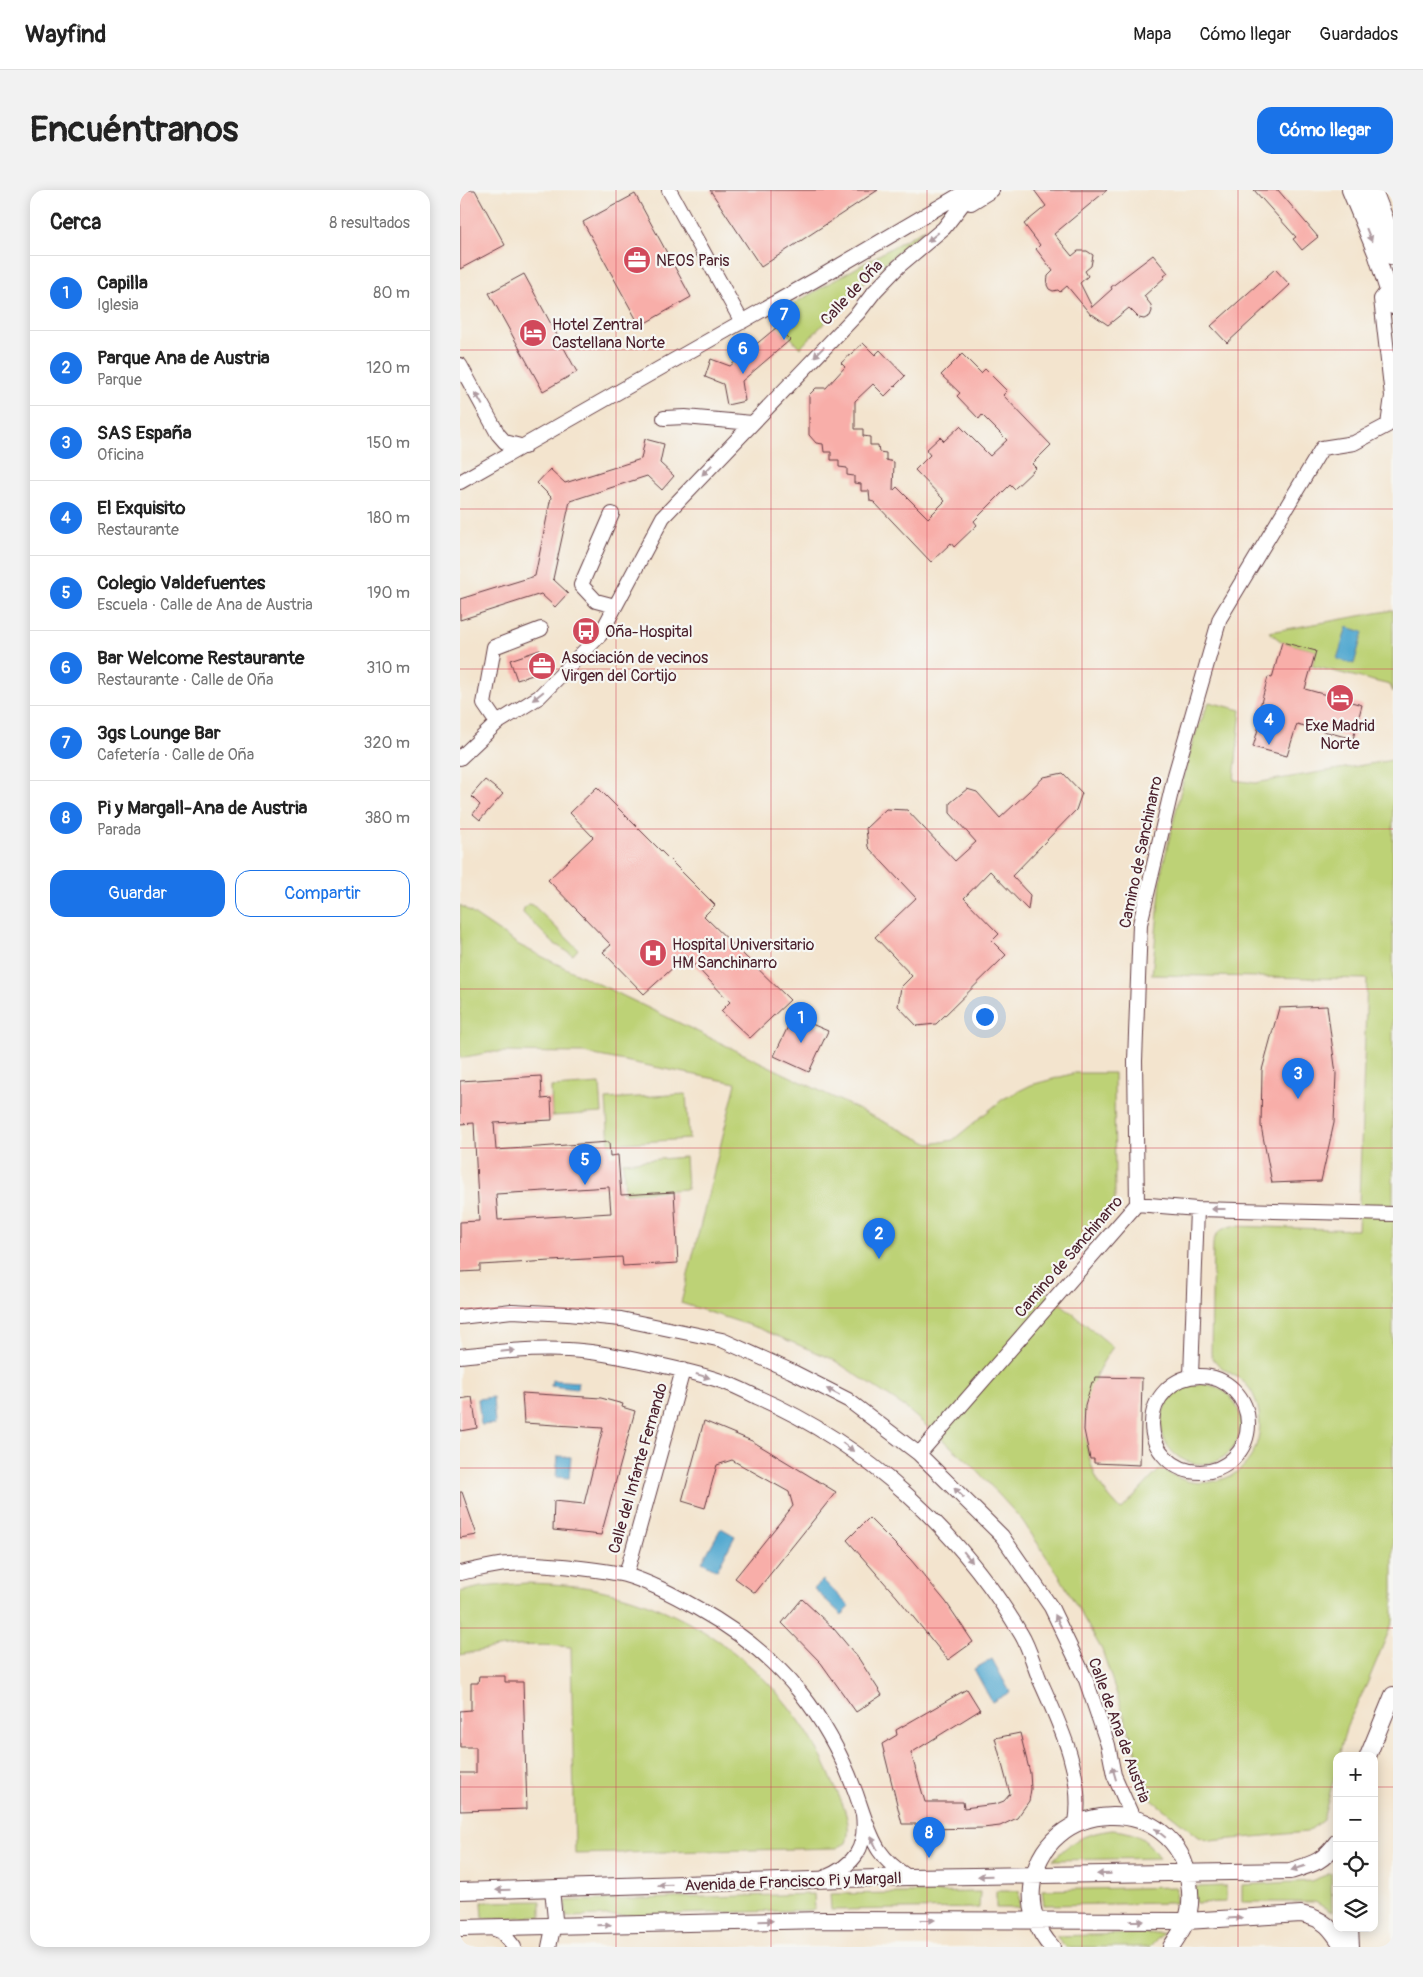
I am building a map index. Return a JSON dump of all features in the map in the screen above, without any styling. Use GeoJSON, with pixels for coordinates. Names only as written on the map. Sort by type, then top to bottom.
{"type":"FeatureCollection","features":[{"type":"Feature","properties":{"kind":"highway"},"geometry":{"type":"LineString","coordinates":[[1369,190],[1393,252]]}},
{"type":"Feature","properties":{"kind":"street"},"geometry":{"type":"LineString","coordinates":[[669,190],[742,322]]}},
{"type":"Feature","properties":{"kind":"street"},"geometry":{"type":"LineString","coordinates":[[460,482],[742,322],[968,190]]}},
{"type":"Feature","properties":{"kind":"street","name":"Calle de Oña"},"geometry":{"type":"LineString","coordinates":[[460,758],[497,723],[539,698],[600,634],[662,517],[858,313],[875,291],[899,266],[944,228],[968,197],[978,190]]}},
{"type":"Feature","properties":{"kind":"street"},"geometry":{"type":"LineString","coordinates":[[911,223],[959,210],[992,190]]}},
{"type":"Feature","properties":{"kind":"street"},"geometry":{"type":"LineString","coordinates":[[1350,190],[1376,253],[1391,300]]}},
{"type":"Feature","properties":{"kind":"street","name":"Camino de Sanchinarro"},"geometry":{"type":"LineString","coordinates":[[920,1454],[1137,1204],[1135,1061],[1140,924],[1174,774],[1220,618],[1322,448],[1354,443],[1388,425],[1392,396],[1381,299],[1384,295],[1391,300]]}},
{"type":"Feature","properties":{"kind":"street"},"geometry":{"type":"LineString","coordinates":[[460,365],[498,434],[505,442],[524,447]]}},
{"type":"Feature","properties":{"kind":"street"},"geometry":{"type":"LineString","coordinates":[[664,418],[685,417],[752,423]]}},
{"type":"Feature","properties":{"kind":"street"},"geometry":{"type":"LineString","coordinates":[[494,464],[500,456],[501,446],[498,434]]}},
{"type":"Feature","properties":{"kind":"street"},"geometry":{"type":"LineString","coordinates":[[612,514],[582,585],[596,601],[616,606]]}},
{"type":"Feature","properties":{"kind":"street"},"geometry":{"type":"LineString","coordinates":[[497,723],[484,704],[494,646],[541,629]]}},
{"type":"Feature","properties":{"kind":"street"},"geometry":{"type":"LineString","coordinates":[[1137,1204],[1197,1209],[1393,1214]]}},
{"type":"Feature","properties":{"kind":"street"},"geometry":{"type":"LineString","coordinates":[[1190,1376],[1197,1209]]}},
{"type":"Feature","properties":{"kind":"street","name":"Calle de Ana de Austria"},"geometry":{"type":"LineString","coordinates":[[460,1317],[512,1312],[568,1314],[621,1319],[722,1340],[791,1371],[848,1400],[920,1454],[1002,1536],[1051,1607],[1086,1680],[1108,1746],[1114,1775],[1133,1818]]}},
{"type":"Feature","properties":{"kind":"street"},"geometry":{"type":"LineString","coordinates":[[460,1356],[520,1350],[570,1350],[624,1358],[683,1370],[722,1381],[784,1408],[840,1441],[903,1490],[968,1557],[1022,1635],[1063,1733],[1076,1784],[1078,1807],[1076,1823]]}},
{"type":"Feature","properties":{"kind":"street","name":"Calle del Infante Fernando"},"geometry":{"type":"LineString","coordinates":[[626,1575],[683,1370]]}},
{"type":"Feature","properties":{"kind":"street"},"geometry":{"type":"LineString","coordinates":[[1190,1376],[1206,1376],[1220,1380],[1233,1388],[1242,1400],[1247,1415],[1248,1430],[1243,1445],[1234,1457],[1222,1466],[1207,1471],[1191,1471],[1176,1465],[1163,1455],[1154,1440],[1152,1424],[1154,1408],[1163,1393],[1175,1382],[1190,1376]]}},
{"type":"Feature","properties":{"kind":"street"},"geometry":{"type":"LineString","coordinates":[[460,1573],[508,1564],[547,1564],[594,1569],[626,1575],[668,1591],[742,1635],[769,1659],[808,1702],[822,1722],[840,1753],[854,1785],[877,1849],[888,1863],[908,1877]]}},
{"type":"Feature","properties":{"kind":"street"},"geometry":{"type":"LineString","coordinates":[[1370,1752],[1393,1695]]}},
{"type":"Feature","properties":{"kind":"street"},"geometry":{"type":"LineString","coordinates":[[822,1879],[843,1869],[858,1852],[864,1837],[863,1814]]}},
{"type":"Feature","properties":{"kind":"street"},"geometry":{"type":"LineString","coordinates":[[1052,1947],[1047,1942],[1036,1921],[1031,1898],[1034,1875],[1042,1854],[1057,1836],[1076,1823],[1094,1816],[1114,1815],[1133,1818],[1157,1829],[1176,1848],[1188,1872],[1191,1897],[1186,1921],[1171,1947]]}},
{"type":"Feature","properties":{"kind":"street","name":"Avenida de Francisco Pi y Margall"},"geometry":{"type":"LineString","coordinates":[[460,1891],[822,1879],[1290,1870],[1311,1864],[1328,1855],[1333,1848]]}},
{"type":"Feature","properties":{"kind":"street"},"geometry":{"type":"LineString","coordinates":[[549,1947],[555,1926],[552,1889]]}},
{"type":"Feature","properties":{"kind":"street"},"geometry":{"type":"LineString","coordinates":[[460,1928],[824,1920],[1186,1921],[1301,1914],[1314,1917],[1330,1927],[1344,1947]]}},
{"type":"Feature","properties":{"kind":"street"},"geometry":{"type":"LineString","coordinates":[[492,1928],[502,1932],[514,1947]]}},
{"type":"Feature","properties":{"kind":"street"},"geometry":{"type":"LineString","coordinates":[[1350,1932],[1351,1947]]}},
{"type":"Feature","properties":{"kind":"green space"},"geometry":{"type":"Polygon","coordinates":[[[926,228],[871,275],[800,348],[772,316],[926,228]]]}},
{"type":"Feature","properties":{"kind":"green space"},"geometry":{"type":"Polygon","coordinates":[[[1393,610],[1393,692],[1390,685],[1312,666],[1316,651],[1282,642],[1269,632],[1393,610]]]}},
{"type":"Feature","properties":{"kind":"green space"},"geometry":{"type":"Polygon","coordinates":[[[1209,702],[1241,710],[1234,780],[1255,783],[1393,760],[1393,1621],[1367,1684],[1347,1725],[1340,1752],[1333,1752],[1333,1781],[1323,1820],[1307,1832],[1210,1841],[1199,1837],[1152,1800],[1102,1650],[1060,1577],[1022,1520],[971,1464],[902,1405],[832,1359],[758,1328],[681,1303],[736,1083],[584,1053],[492,1052],[460,1058],[460,905],[519,945],[930,1144],[953,1140],[1003,1099],[1031,1085],[1075,1073],[1114,1073],[1115,1200],[1042,1288],[1113,1347],[1099,1370],[1090,1393],[1085,1418],[1085,1431],[1089,1457],[1095,1474],[1103,1489],[1121,1510],[1161,1468],[1177,1477],[1192,1482],[1217,1481],[1226,1478],[1238,1472],[1247,1463],[1254,1452],[1260,1426],[1256,1401],[1250,1389],[1240,1379],[1218,1365],[1211,1354],[1213,1243],[1220,1232],[1232,1226],[1358,1230],[1367,979],[1152,975],[1162,869],[1193,740],[1209,702]]]}},
{"type":"Feature","properties":{"kind":"green space"},"geometry":{"type":"Polygon","coordinates":[[[529,904],[533,905],[578,949],[573,955],[553,943],[523,913],[524,908],[529,904]]]}},
{"type":"Feature","properties":{"kind":"green space"},"geometry":{"type":"Polygon","coordinates":[[[600,1084],[602,1113],[552,1116],[551,1087],[600,1084]]]}},
{"type":"Feature","properties":{"kind":"green space"},"geometry":{"type":"Polygon","coordinates":[[[686,1094],[689,1139],[609,1144],[606,1099],[686,1094]]]}},
{"type":"Feature","properties":{"kind":"green space"},"geometry":{"type":"Polygon","coordinates":[[[685,1157],[687,1189],[625,1193],[623,1162],[685,1157]]]}},
{"type":"Feature","properties":{"kind":"green space"},"geometry":{"type":"Polygon","coordinates":[[[1201,1384],[1216,1387],[1229,1396],[1238,1409],[1241,1424],[1238,1439],[1229,1452],[1216,1461],[1201,1464],[1186,1461],[1173,1452],[1164,1439],[1161,1424],[1164,1409],[1173,1396],[1186,1387],[1201,1384]]]}},
{"type":"Feature","properties":{"kind":"green space"},"geometry":{"type":"Polygon","coordinates":[[[526,1583],[589,1588],[645,1603],[679,1618],[712,1637],[742,1659],[770,1685],[794,1713],[815,1745],[847,1818],[848,1835],[846,1843],[837,1848],[575,1854],[571,1647],[516,1646],[460,1655],[460,1592],[481,1587],[526,1583]]]}},
{"type":"Feature","properties":{"kind":"green space"},"geometry":{"type":"Polygon","coordinates":[[[1112,1830],[1134,1834],[1144,1840],[1159,1858],[1053,1860],[1066,1847],[1079,1839],[1112,1830]]]}},
{"type":"Feature","properties":{"kind":"green space"},"geometry":{"type":"Polygon","coordinates":[[[1331,1873],[1332,1912],[1315,1902],[1242,1902],[1242,1885],[1311,1881],[1331,1873]]]}},
{"type":"Feature","properties":{"kind":"green space"},"geometry":{"type":"Polygon","coordinates":[[[1226,1886],[1226,1902],[1196,1903],[1195,1887],[1226,1886]]]}},
{"type":"Feature","properties":{"kind":"green space"},"geometry":{"type":"Polygon","coordinates":[[[1176,1887],[1175,1903],[1044,1905],[1042,1890],[1176,1887]]]}},
{"type":"Feature","properties":{"kind":"green space"},"geometry":{"type":"Polygon","coordinates":[[[996,1891],[1019,1891],[1019,1908],[996,1908],[996,1891]]]}},
{"type":"Feature","properties":{"kind":"green space"},"geometry":{"type":"Polygon","coordinates":[[[980,1892],[979,1908],[831,1910],[830,1894],[980,1892]]]}},
{"type":"Feature","properties":{"kind":"green space"},"geometry":{"type":"Polygon","coordinates":[[[814,1894],[815,1910],[566,1917],[566,1901],[814,1894]]]}},
{"type":"Feature","properties":{"kind":"green space"},"geometry":{"type":"Polygon","coordinates":[[[541,1901],[541,1917],[483,1918],[482,1902],[541,1901]]]}},
{"type":"Feature","properties":{"kind":"green space"},"geometry":{"type":"Polygon","coordinates":[[[1163,1933],[1150,1947],[1066,1947],[1056,1936],[1163,1933]]]}},
{"type":"Feature","properties":{"kind":"water"},"geometry":{"type":"Polygon","coordinates":[[[1347,627],[1363,632],[1354,664],[1337,659],[1347,627]]]}},
{"type":"Feature","properties":{"kind":"water"},"geometry":{"type":"Polygon","coordinates":[[[552,1380],[578,1382],[577,1389],[551,1386],[552,1380]]]}},
{"type":"Feature","properties":{"kind":"water"},"geometry":{"type":"Polygon","coordinates":[[[493,1397],[495,1424],[481,1425],[478,1399],[493,1397]]]}},
{"type":"Feature","properties":{"kind":"water"},"geometry":{"type":"Polygon","coordinates":[[[558,1456],[571,1457],[569,1478],[556,1477],[558,1456]]]}},
{"type":"Feature","properties":{"kind":"water"},"geometry":{"type":"Polygon","coordinates":[[[721,1528],[735,1536],[717,1570],[702,1562],[721,1528]]]}},
{"type":"Feature","properties":{"kind":"water"},"geometry":{"type":"Polygon","coordinates":[[[823,1580],[850,1607],[842,1615],[814,1589],[823,1580]]]}},
{"type":"Feature","properties":{"kind":"water"},"geometry":{"type":"Polygon","coordinates":[[[992,1659],[1010,1692],[992,1702],[974,1669],[992,1659]]]}},
{"type":"Feature","properties":{"kind":"building"},"geometry":{"type":"Polygon","coordinates":[[[460,190],[475,190],[505,245],[460,269],[460,190]]]}},
{"type":"Feature","properties":{"kind":"building"},"geometry":{"type":"Polygon","coordinates":[[[710,190],[878,190],[761,267],[710,190]]]}},
{"type":"Feature","properties":{"kind":"building"},"geometry":{"type":"Polygon","coordinates":[[[1034,190],[1107,190],[1054,234],[1072,256],[1078,251],[1087,251],[1093,255],[1091,266],[1085,271],[1088,276],[1080,283],[1092,307],[1112,289],[1111,287],[1153,255],[1168,273],[1144,296],[1151,305],[1152,311],[1150,316],[1144,319],[1139,318],[1129,308],[1108,325],[1091,315],[1067,286],[1060,292],[1049,289],[1047,285],[1048,276],[1053,271],[1036,249],[1040,245],[1024,224],[1046,206],[1034,190]]]}},
{"type":"Feature","properties":{"kind":"building"},"geometry":{"type":"Polygon","coordinates":[[[1254,190],[1278,190],[1318,237],[1302,250],[1293,239],[1296,237],[1254,190]]]}},
{"type":"Feature","properties":{"kind":"building","name":"NEOS Paris"},"geometry":{"type":"Polygon","coordinates":[[[635,194],[691,297],[640,326],[583,222],[635,194]]]}},
{"type":"Feature","properties":{"kind":"building"},"geometry":{"type":"Polygon","coordinates":[[[1275,269],[1290,285],[1227,343],[1211,326],[1275,269]]]}},
{"type":"Feature","properties":{"kind":"building","name":"Hotel Zentral Castellana Norte"},"geometry":{"type":"Polygon","coordinates":[[[524,274],[577,372],[543,391],[489,293],[524,274]]]}},
{"type":"Feature","properties":{"kind":"building"},"geometry":{"type":"Polygon","coordinates":[[[777,327],[790,340],[742,381],[745,401],[727,405],[723,384],[705,377],[711,359],[730,366],[777,327]]]}},
{"type":"Feature","properties":{"kind":"building"},"geometry":{"type":"Polygon","coordinates":[[[863,343],[875,355],[880,350],[905,376],[885,396],[873,384],[855,401],[855,429],[863,429],[863,436],[870,437],[870,445],[878,445],[879,452],[886,453],[886,460],[894,462],[893,491],[897,487],[928,518],[945,501],[915,470],[930,455],[926,450],[940,437],[944,441],[960,426],[990,456],[1007,440],[982,415],[979,419],[957,396],[960,393],[941,375],[962,354],[981,373],[985,369],[1007,391],[1003,395],[1051,445],[1032,464],[1036,468],[1014,489],[1010,485],[974,521],[977,525],[954,547],[951,543],[931,562],[874,502],[870,501],[869,491],[861,491],[861,484],[854,483],[854,476],[847,475],[847,468],[839,467],[839,460],[831,460],[831,452],[824,452],[823,444],[816,443],[809,435],[809,395],[816,388],[826,388],[845,367],[841,363],[863,343]]]}},
{"type":"Feature","properties":{"kind":"building"},"geometry":{"type":"Polygon","coordinates":[[[645,439],[664,444],[660,463],[674,476],[662,490],[647,476],[570,501],[553,579],[568,593],[555,607],[541,594],[460,620],[460,599],[535,576],[551,497],[537,483],[550,469],[565,483],[641,459],[645,439]]]}},
{"type":"Feature","properties":{"kind":"building"},"geometry":{"type":"Polygon","coordinates":[[[1282,642],[1316,651],[1305,689],[1362,705],[1353,739],[1297,724],[1287,756],[1253,747],[1262,715],[1258,714],[1268,677],[1272,678],[1282,642]]]}},
{"type":"Feature","properties":{"kind":"building"},"geometry":{"type":"Polygon","coordinates":[[[540,650],[546,668],[538,670],[539,673],[517,680],[510,660],[540,650]]]}},
{"type":"Feature","properties":{"kind":"building"},"geometry":{"type":"Polygon","coordinates":[[[1063,773],[1082,793],[1076,810],[1012,876],[1030,895],[1028,910],[990,871],[964,898],[999,934],[992,941],[1006,955],[936,1024],[917,1026],[898,1006],[901,987],[912,976],[875,937],[916,898],[868,847],[866,828],[886,809],[907,810],[955,861],[976,842],[950,813],[950,803],[967,789],[977,792],[1000,818],[1044,777],[1063,773]]]}},
{"type":"Feature","properties":{"kind":"building"},"geometry":{"type":"Polygon","coordinates":[[[485,780],[503,794],[480,820],[473,814],[480,805],[471,796],[485,780]]]}},
{"type":"Feature","properties":{"kind":"building"},"geometry":{"type":"Polygon","coordinates":[[[597,787],[715,905],[704,916],[790,1000],[750,1038],[721,1011],[730,1002],[686,956],[644,994],[603,952],[611,945],[548,880],[593,837],[570,813],[597,787]]]}},
{"type":"Feature","properties":{"kind":"building"},"geometry":{"type":"Polygon","coordinates":[[[1327,1006],[1336,1074],[1334,1123],[1321,1181],[1272,1183],[1261,1126],[1262,1070],[1279,1008],[1327,1006]]]}},
{"type":"Feature","properties":{"kind":"building"},"geometry":{"type":"Polygon","coordinates":[[[793,1016],[828,1031],[809,1072],[774,1056],[793,1016]]]}},
{"type":"Feature","properties":{"kind":"building"},"geometry":{"type":"Polygon","coordinates":[[[541,1076],[542,1099],[551,1098],[552,1120],[494,1123],[496,1150],[609,1142],[610,1156],[618,1155],[621,1195],[674,1192],[678,1263],[623,1266],[622,1257],[480,1265],[480,1271],[460,1272],[460,1222],[479,1221],[474,1123],[460,1124],[460,1081],[541,1076]],[[609,1187],[496,1194],[498,1220],[611,1213],[609,1187]]]}},
{"type":"Feature","properties":{"kind":"building"},"geometry":{"type":"Polygon","coordinates":[[[1096,1377],[1142,1378],[1140,1465],[1094,1463],[1094,1459],[1090,1459],[1084,1430],[1085,1405],[1092,1382],[1095,1382],[1096,1377]]]}},
{"type":"Feature","properties":{"kind":"building"},"geometry":{"type":"Polygon","coordinates":[[[522,1393],[601,1398],[623,1404],[622,1407],[635,1411],[601,1535],[553,1530],[554,1501],[584,1504],[603,1428],[524,1423],[522,1393]]]}},
{"type":"Feature","properties":{"kind":"building"},"geometry":{"type":"Polygon","coordinates":[[[472,1397],[477,1428],[460,1431],[460,1399],[472,1397]]]}},
{"type":"Feature","properties":{"kind":"building"},"geometry":{"type":"Polygon","coordinates":[[[704,1421],[752,1441],[836,1492],[755,1593],[735,1578],[793,1506],[789,1492],[732,1460],[717,1465],[705,1508],[682,1501],[704,1421]]]}},
{"type":"Feature","properties":{"kind":"building"},"geometry":{"type":"Polygon","coordinates":[[[460,1492],[462,1492],[477,1535],[460,1538],[460,1492]]]}},
{"type":"Feature","properties":{"kind":"building"},"geometry":{"type":"Polygon","coordinates":[[[869,1518],[911,1560],[946,1602],[973,1642],[948,1660],[897,1597],[847,1540],[869,1518]]]}},
{"type":"Feature","properties":{"kind":"building"},"geometry":{"type":"Polygon","coordinates":[[[802,1599],[834,1629],[859,1659],[882,1695],[856,1712],[821,1663],[782,1623],[802,1599]]]}},
{"type":"Feature","properties":{"kind":"building"},"geometry":{"type":"Polygon","coordinates":[[[479,1676],[505,1676],[505,1682],[523,1682],[527,1809],[460,1811],[460,1773],[476,1773],[476,1747],[460,1747],[460,1711],[471,1710],[471,1683],[478,1683],[479,1676]]]}},
{"type":"Feature","properties":{"kind":"building"},"geometry":{"type":"Polygon","coordinates":[[[967,1689],[980,1710],[911,1753],[925,1802],[963,1802],[964,1808],[996,1804],[1004,1801],[1010,1794],[995,1738],[1020,1733],[1030,1773],[1031,1789],[1029,1801],[1017,1818],[1000,1826],[922,1829],[923,1824],[902,1824],[882,1744],[897,1735],[896,1730],[967,1689]]]}},
{"type":"Feature","properties":{"kind":"place","name":"NEOS Paris"},"geometry":{"type":"Point","coordinates":[637,260]}},
{"type":"Feature","properties":{"kind":"place","name":"Hotel Zentral Castellana Norte"},"geometry":{"type":"Point","coordinates":[533,333]}},
{"type":"Feature","properties":{"kind":"place","name":"3gs Lounge Bar"},"geometry":{"type":"Point","coordinates":[784,340]}},
{"type":"Feature","properties":{"kind":"place","name":"Bar Welcome Restaurante"},"geometry":{"type":"Point","coordinates":[743,374]}},
{"type":"Feature","properties":{"kind":"place","name":"Oña-Hospital"},"geometry":{"type":"Point","coordinates":[586,631]}},
{"type":"Feature","properties":{"kind":"place","name":"Asociación de vecinos Virgen del Cortijo"},"geometry":{"type":"Point","coordinates":[542,666]}},
{"type":"Feature","properties":{"kind":"place","name":"Exe Madrid Norte"},"geometry":{"type":"Point","coordinates":[1340,698]}},
{"type":"Feature","properties":{"kind":"place","name":"El Exquisito"},"geometry":{"type":"Point","coordinates":[1269,745]}},
{"type":"Feature","properties":{"kind":"place","name":"Hospital Universitario HM Sanchinarro"},"geometry":{"type":"Point","coordinates":[653,953]}},
{"type":"Feature","properties":{"kind":"place","name":"Capilla"},"geometry":{"type":"Point","coordinates":[801,1043]}},
{"type":"Feature","properties":{"kind":"place","name":"SAS España"},"geometry":{"type":"Point","coordinates":[1298,1099]}},
{"type":"Feature","properties":{"kind":"place","name":"Colegio Valdefuentes"},"geometry":{"type":"Point","coordinates":[585,1185]}},
{"type":"Feature","properties":{"kind":"place","name":"Parque Ana de Austria"},"geometry":{"type":"Point","coordinates":[879,1259]}},
{"type":"Feature","properties":{"kind":"place","name":"Pi y Margall-Ana de Austria"},"geometry":{"type":"Point","coordinates":[929,1858]}}]}
